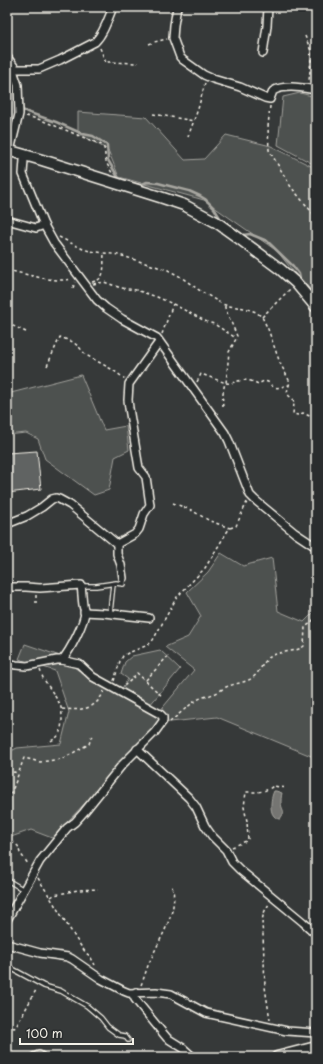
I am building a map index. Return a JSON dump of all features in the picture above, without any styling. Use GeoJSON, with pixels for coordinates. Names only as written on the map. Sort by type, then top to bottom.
{"type":"FeatureCollection","features":[{"type":"Feature","properties":{"kind":"street"},"geometry":{"type":"LineString","coordinates":[[12,72],[39,69],[96,41],[102,33],[112,7]]}},
{"type":"Feature","properties":{"kind":"street"},"geometry":{"type":"LineString","coordinates":[[177,7],[173,38],[180,57],[206,76],[270,99],[272,91],[276,89],[294,87],[316,90]]}},
{"type":"Feature","properties":{"kind":"street"},"geometry":{"type":"LineString","coordinates":[[263,53],[268,7]]}},
{"type":"Feature","properties":{"kind":"street"},"geometry":{"type":"LineString","coordinates":[[7,56],[18,85],[18,114],[8,151],[42,160],[184,205],[216,222],[280,269],[296,283],[316,307]]}},
{"type":"Feature","properties":{"kind":"street"},"geometry":{"type":"LineString","coordinates":[[25,156],[23,174],[44,225],[54,243],[97,300],[122,319],[159,341],[225,433],[250,495],[316,548]]}},
{"type":"Feature","properties":{"kind":"street"},"geometry":{"type":"LineString","coordinates":[[7,220],[36,228],[44,225]]}},
{"type":"Feature","properties":{"kind":"street"},"geometry":{"type":"LineString","coordinates":[[117,544],[135,534],[150,505],[146,477],[139,468],[128,400],[129,384],[159,341]]}},
{"type":"Feature","properties":{"kind":"street"},"geometry":{"type":"LineString","coordinates":[[7,524],[28,516],[52,499],[56,498],[70,505],[117,544]]}},
{"type":"Feature","properties":{"kind":"street"},"geometry":{"type":"LineString","coordinates":[[117,544],[117,554],[123,578]]}},
{"type":"Feature","properties":{"kind":"street"},"geometry":{"type":"LineString","coordinates":[[7,587],[26,586],[40,588],[81,586],[84,612],[81,625],[67,654],[62,660]]}},
{"type":"Feature","properties":{"kind":"street"},"geometry":{"type":"LineString","coordinates":[[84,612],[110,613],[149,618]]}},
{"type":"Feature","properties":{"kind":"street"},"geometry":{"type":"LineString","coordinates":[[7,663],[27,666],[62,660],[79,664],[93,677],[160,714],[164,721],[122,765],[80,817],[67,828],[40,861],[7,920]]}},
{"type":"Feature","properties":{"kind":"street"},"geometry":{"type":"LineString","coordinates":[[137,749],[189,798],[196,807],[205,826],[212,836],[226,850],[232,862],[316,934]]}},
{"type":"Feature","properties":{"kind":"street"},"geometry":{"type":"LineString","coordinates":[[7,944],[40,953],[68,957],[99,978],[130,993],[156,992],[172,994],[206,1013],[270,1028],[316,1033]]}},
{"type":"Feature","properties":{"kind":"street"},"geometry":{"type":"LineString","coordinates":[[137,992],[133,995],[135,999],[167,1038],[183,1048],[193,1057]]}},
{"type":"Feature","properties":{"kind":"street"},"geometry":{"type":"LineString","coordinates":[[277,1057],[316,1046]]}},
{"type":"Feature","properties":{"kind":"street"},"geometry":{"type":"LineString","coordinates":[[34,1057],[39,1055],[42,1057]]}},
{"type":"Feature","properties":{"kind":"lane"},"geometry":{"type":"LineString","coordinates":[[81,586],[101,586],[116,583],[123,584],[123,578]]}},
{"type":"Feature","properties":{"kind":"lane"},"geometry":{"type":"LineString","coordinates":[[110,613],[113,584]]}},
{"type":"Feature","properties":{"kind":"lane"},"geometry":{"type":"LineString","coordinates":[[7,880],[24,890]]}},
{"type":"Feature","properties":{"kind":"lane"},"geometry":{"type":"LineString","coordinates":[[7,966],[44,986],[83,1003],[101,1018],[108,1027],[119,1035],[125,1036],[128,1040]]}},
{"type":"Feature","properties":{"kind":"path"},"geometry":{"type":"LineString","coordinates":[[305,36],[311,51],[308,89]]}},
{"type":"Feature","properties":{"kind":"path"},"geometry":{"type":"LineString","coordinates":[[149,44],[173,38]]}},
{"type":"Feature","properties":{"kind":"path"},"geometry":{"type":"LineString","coordinates":[[96,41],[106,62],[138,63]]}},
{"type":"Feature","properties":{"kind":"path"},"geometry":{"type":"LineString","coordinates":[[188,137],[198,109],[206,76]]}},
{"type":"Feature","properties":{"kind":"path"},"geometry":{"type":"LineString","coordinates":[[270,99],[268,127],[269,150],[291,186],[316,217]]}},
{"type":"Feature","properties":{"kind":"path"},"geometry":{"type":"LineString","coordinates":[[18,114],[41,120],[104,146],[106,162],[115,179],[114,183]]}},
{"type":"Feature","properties":{"kind":"path"},"geometry":{"type":"LineString","coordinates":[[153,114],[194,121]]}},
{"type":"Feature","properties":{"kind":"path"},"geometry":{"type":"LineString","coordinates":[[51,238],[58,236],[83,249],[119,255],[168,270],[188,281],[199,290],[226,306],[245,308],[256,312],[262,317],[268,329],[280,363],[290,382],[287,392],[293,399],[293,414],[304,414],[316,419]]}},
{"type":"Feature","properties":{"kind":"path"},"geometry":{"type":"LineString","coordinates":[[104,253],[102,276],[98,281],[89,283],[96,284],[104,282],[120,288],[136,290],[157,297],[214,324],[236,338]]}},
{"type":"Feature","properties":{"kind":"path"},"geometry":{"type":"LineString","coordinates":[[7,272],[60,280],[74,278]]}},
{"type":"Feature","properties":{"kind":"path"},"geometry":{"type":"LineString","coordinates":[[262,317],[296,283]]}},
{"type":"Feature","properties":{"kind":"path"},"geometry":{"type":"LineString","coordinates":[[159,341],[173,304]]}},
{"type":"Feature","properties":{"kind":"path"},"geometry":{"type":"LineString","coordinates":[[223,406],[222,400],[226,383],[229,352],[236,338],[236,333],[225,308],[226,306]]}},
{"type":"Feature","properties":{"kind":"path"},"geometry":{"type":"LineString","coordinates":[[7,322],[26,332]]}},
{"type":"Feature","properties":{"kind":"path"},"geometry":{"type":"LineString","coordinates":[[47,366],[60,337],[73,342],[89,357],[113,370],[129,384]]}},
{"type":"Feature","properties":{"kind":"path"},"geometry":{"type":"LineString","coordinates":[[193,387],[201,374],[231,384],[239,380],[255,382],[258,384],[264,381],[268,382],[272,387],[277,388],[289,385]]}},
{"type":"Feature","properties":{"kind":"path"},"geometry":{"type":"LineString","coordinates":[[172,503],[191,510],[210,521],[230,528],[236,526],[250,495]]}},
{"type":"Feature","properties":{"kind":"path"},"geometry":{"type":"LineString","coordinates":[[112,688],[120,661],[123,656],[148,645],[153,640],[177,597],[205,568],[230,528]]}},
{"type":"Feature","properties":{"kind":"path"},"geometry":{"type":"LineString","coordinates":[[168,723],[200,698],[213,694],[227,686],[254,677],[269,658],[282,652],[304,646],[305,627],[311,623],[316,616]]}},
{"type":"Feature","properties":{"kind":"path"},"geometry":{"type":"LineString","coordinates":[[146,680],[168,656]]}},
{"type":"Feature","properties":{"kind":"path"},"geometry":{"type":"LineString","coordinates":[[37,664],[43,678],[62,709],[58,736],[48,742]]}},
{"type":"Feature","properties":{"kind":"path"},"geometry":{"type":"LineString","coordinates":[[120,692],[125,684],[138,673],[163,696]]}},
{"type":"Feature","properties":{"kind":"path"},"geometry":{"type":"LineString","coordinates":[[62,709],[88,708],[98,701],[104,690]]}},
{"type":"Feature","properties":{"kind":"path"},"geometry":{"type":"LineString","coordinates":[[7,799],[12,792],[24,758],[40,762],[62,759],[89,744],[92,735]]}},
{"type":"Feature","properties":{"kind":"path"},"geometry":{"type":"LineString","coordinates":[[7,774],[14,772],[18,773]]}},
{"type":"Feature","properties":{"kind":"path"},"geometry":{"type":"LineString","coordinates":[[226,850],[248,839],[247,821],[244,807],[246,792],[258,792],[270,789],[273,786],[287,788]]}},
{"type":"Feature","properties":{"kind":"path"},"geometry":{"type":"LineString","coordinates":[[7,838],[16,844],[20,853],[51,897],[78,942],[90,956],[99,978]]}},
{"type":"Feature","properties":{"kind":"path"},"geometry":{"type":"LineString","coordinates":[[137,992],[171,913],[173,892],[171,884]]}},
{"type":"Feature","properties":{"kind":"path"},"geometry":{"type":"LineString","coordinates":[[51,897],[67,892],[98,889]]}},
{"type":"Feature","properties":{"kind":"path"},"geometry":{"type":"LineString","coordinates":[[270,1028],[265,987],[264,934],[262,926],[265,909],[274,898]]}},
{"type":"Feature","properties":{"kind":"path"},"geometry":{"type":"LineString","coordinates":[[7,1025],[14,1028],[16,1027],[36,990]]}},
{"type":"Feature","properties":{"kind":"shaded area"},"geometry":{"type":"Polygon","coordinates":[[[300,93],[316,97],[316,159],[313,164],[278,145],[283,97],[300,93]]]}},
{"type":"Feature","properties":{"kind":"shaded area"},"geometry":{"type":"Polygon","coordinates":[[[78,112],[146,117],[185,160],[204,159],[226,135],[271,146],[315,168],[316,167],[316,300],[277,251],[204,200],[119,177],[108,150],[78,133],[78,112]]]}},
{"type":"Feature","properties":{"kind":"shaded area"},"geometry":{"type":"Polygon","coordinates":[[[81,375],[104,430],[126,426],[129,450],[115,457],[109,490],[94,495],[45,459],[38,439],[26,433],[7,435],[7,394],[81,375]]]}},
{"type":"Feature","properties":{"kind":"shaded area"},"geometry":{"type":"Polygon","coordinates":[[[221,553],[243,566],[272,558],[278,611],[304,622],[316,610],[316,758],[217,717],[161,723],[52,838],[31,830],[11,837],[7,833],[7,753],[17,748],[61,744],[69,712],[55,671],[19,659],[25,644],[60,656],[78,670],[98,676],[121,690],[128,679],[121,674],[125,662],[132,656],[160,650],[180,669],[149,706],[159,712],[194,670],[165,647],[188,637],[201,616],[187,592],[208,572],[221,553]]]}},
{"type":"Feature","properties":{"kind":"shaded area"},"geometry":{"type":"Polygon","coordinates":[[[274,791],[282,793],[281,804],[284,812],[280,819],[277,819],[271,811],[271,800],[274,791]]]}},
{"type":"Feature","properties":{"kind":"building"},"geometry":{"type":"Polygon","coordinates":[[[37,451],[41,489],[7,493],[7,453],[37,451]]]}},
{"type":"Feature","properties":{"kind":"waterway"},"geometry":{"type":"LineString","coordinates":[[7,69],[11,69],[18,73],[20,82]]}},
{"type":"Feature","properties":{"kind":"waterway"},"geometry":{"type":"LineString","coordinates":[[22,105],[23,110],[27,112],[56,122],[83,134],[93,136],[107,145],[108,160],[119,179],[140,185],[147,182],[158,183],[189,191],[205,199],[214,208],[220,218],[243,235],[250,234],[267,241],[293,266],[299,274],[300,279],[316,297]]}}]}
